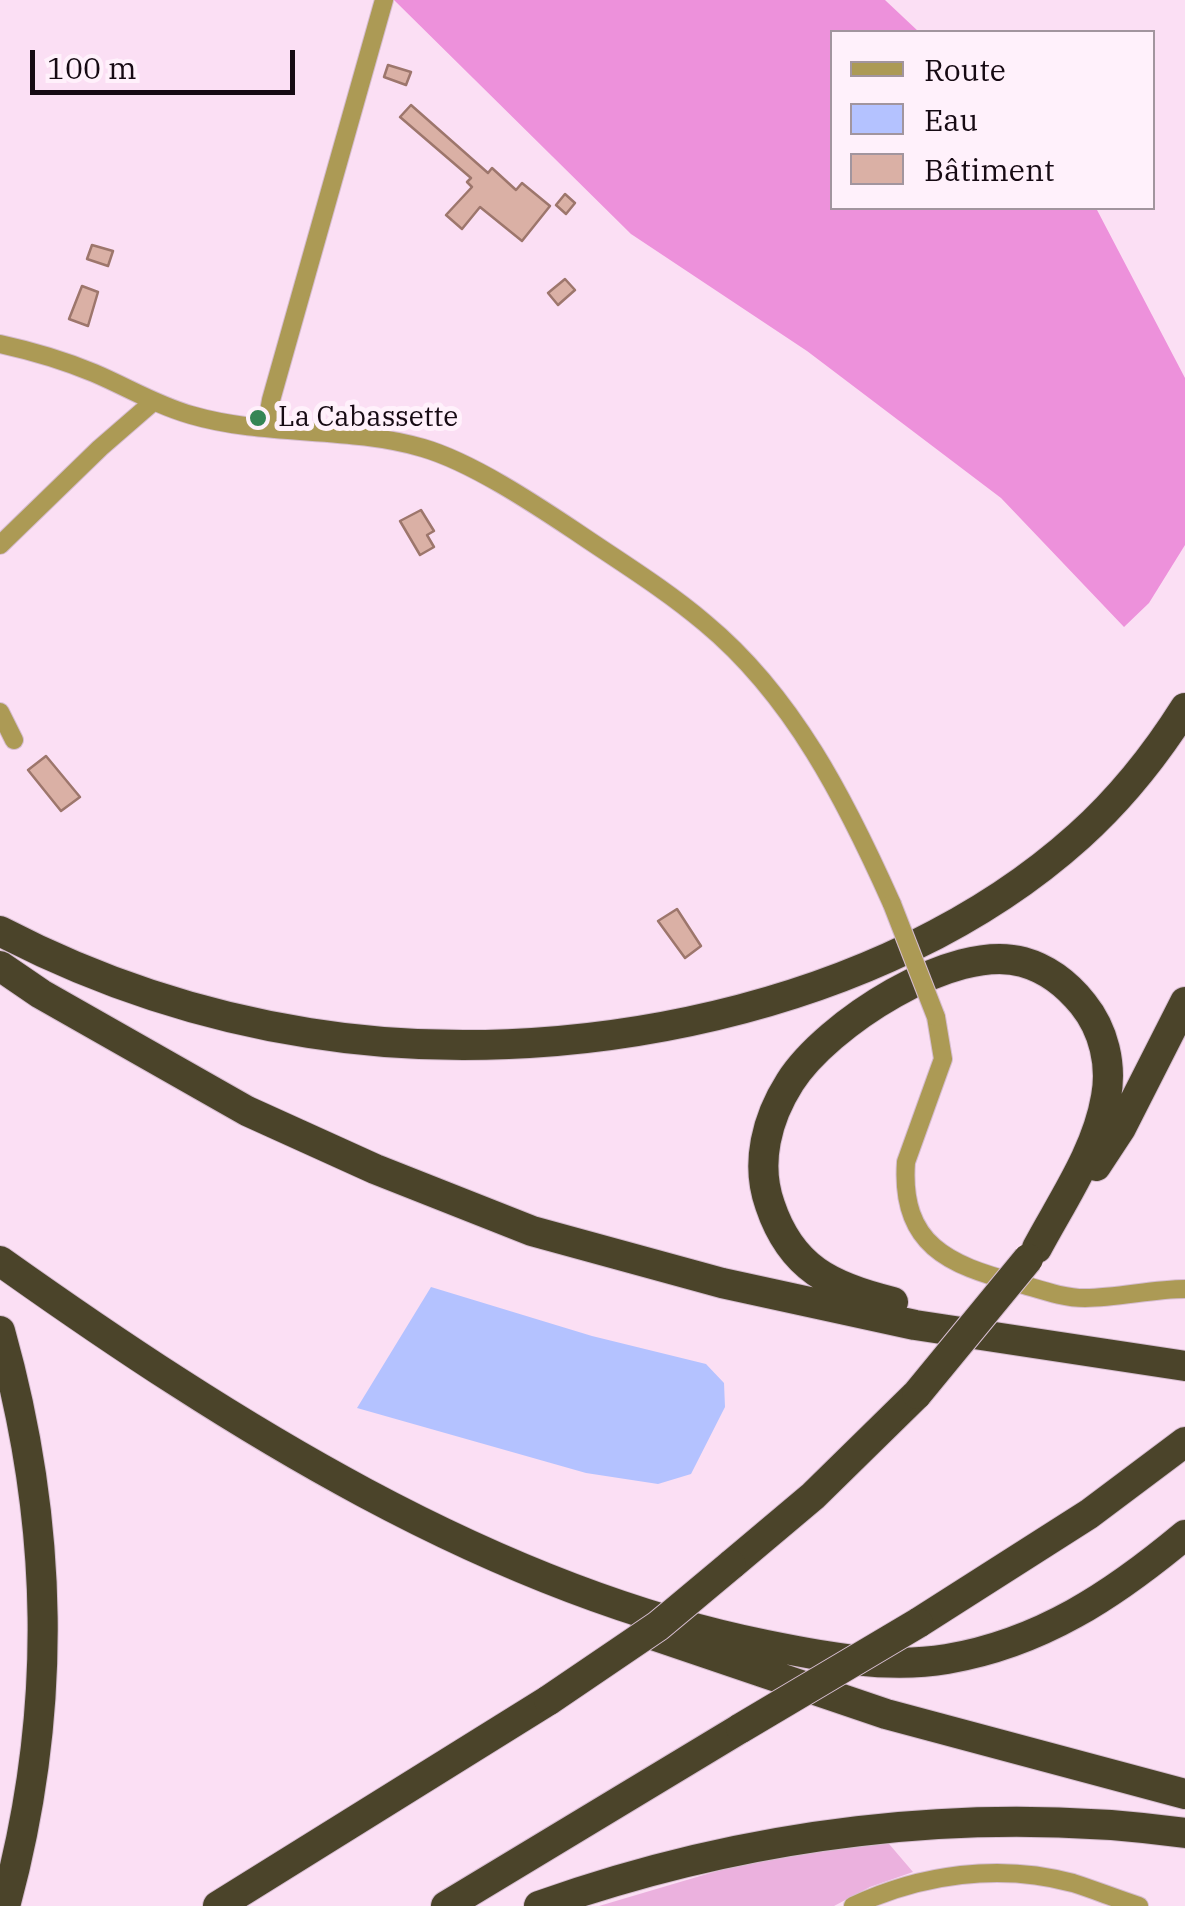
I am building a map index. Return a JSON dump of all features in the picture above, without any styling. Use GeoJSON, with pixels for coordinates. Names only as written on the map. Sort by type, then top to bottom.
{"type":"FeatureCollection","features":[{"type":"Feature","properties":{"kind":"highway"},"geometry":{"type":"LineString","coordinates":[[0,932],[182,1004],[312,1034],[493,1046],[603,1036],[701,1018],[804,992],[857,971],[998,898],[1078,837],[1115,800],[1185,708]]}},
{"type":"Feature","properties":{"kind":"highway"},"geometry":{"type":"LineString","coordinates":[[1032,1254],[1090,1148],[1106,1095],[1107,1060],[1100,1033],[1070,988],[1046,971],[1020,961],[991,960],[931,976],[902,988],[837,1032],[808,1058],[789,1083],[771,1122],[763,1154],[763,1174],[772,1210],[787,1244],[815,1272],[868,1296],[1145,1359]]}},
{"type":"Feature","properties":{"kind":"highway"},"geometry":{"type":"LineString","coordinates":[[0,966],[41,994],[247,1110],[374,1169],[532,1231],[722,1283],[915,1325],[1185,1366]]}},
{"type":"Feature","properties":{"kind":"highway"},"geometry":{"type":"LineString","coordinates":[[218,1906],[549,1700],[658,1626],[814,1496],[917,1394],[1032,1254],[1122,1128],[1185,1002]]}},
{"type":"Feature","properties":{"kind":"highway"},"geometry":{"type":"LineString","coordinates":[[0,1261],[158,1370],[326,1472],[495,1555],[636,1610],[718,1635],[862,1661],[943,1660],[1034,1636],[1083,1611],[1146,1568],[1185,1535]]}},
{"type":"Feature","properties":{"kind":"highway"},"geometry":{"type":"LineString","coordinates":[[0,1277],[85,1339],[288,1466],[336,1494],[495,1570],[656,1636],[774,1678],[886,1714],[1185,1794]]}},
{"type":"Feature","properties":{"kind":"highway"},"geometry":{"type":"LineString","coordinates":[[0,1331],[14,1379],[36,1499],[44,1646],[32,1790],[5,1906]]}},
{"type":"Feature","properties":{"kind":"highway"},"geometry":{"type":"LineString","coordinates":[[446,1906],[918,1623],[1089,1514],[1185,1442]]}},
{"type":"Feature","properties":{"kind":"highway"},"geometry":{"type":"LineString","coordinates":[[539,1906],[714,1856],[881,1828],[1011,1820],[1185,1833]]}},
{"type":"Feature","properties":{"kind":"street"},"geometry":{"type":"LineString","coordinates":[[266,428],[384,0]]}},
{"type":"Feature","properties":{"kind":"street"},"geometry":{"type":"LineString","coordinates":[[0,344],[94,373],[192,416],[266,428],[368,436],[438,454],[549,514],[658,586],[706,624],[744,659],[782,704],[846,807],[892,904],[936,1017],[944,1059],[906,1162],[905,1179],[912,1212],[930,1244],[947,1260],[974,1272],[1070,1296],[1099,1297],[1185,1288]]}},
{"type":"Feature","properties":{"kind":"street"},"geometry":{"type":"LineString","coordinates":[[0,545],[100,448],[154,402]]}},
{"type":"Feature","properties":{"kind":"street"},"geometry":{"type":"LineString","coordinates":[[0,712],[14,740]]}},
{"type":"Feature","properties":{"kind":"street"},"geometry":{"type":"LineString","coordinates":[[853,1906],[905,1885],[974,1874],[1027,1875],[1072,1883],[1139,1906]]}},
{"type":"Feature","properties":{"kind":"shaded area"},"geometry":{"type":"Polygon","coordinates":[[[394,0],[885,0],[917,30],[830,30],[830,210],[1097,210],[1185,378],[1185,545],[1149,603],[1124,627],[1001,498],[807,351],[631,234],[394,0]]]}},
{"type":"Feature","properties":{"kind":"shaded area"},"geometry":{"type":"Polygon","coordinates":[[[884,1838],[913,1872],[870,1887],[834,1906],[599,1906],[734,1866],[884,1838]]]}},
{"type":"Feature","properties":{"kind":"water"},"geometry":{"type":"Polygon","coordinates":[[[431,1287],[592,1336],[706,1364],[724,1383],[725,1407],[691,1474],[658,1484],[586,1473],[357,1408],[431,1287]]]}},
{"type":"Feature","properties":{"kind":"building"},"geometry":{"type":"Polygon","coordinates":[[[388,65],[411,72],[406,85],[384,77],[388,65]]]}},
{"type":"Feature","properties":{"kind":"building"},"geometry":{"type":"Polygon","coordinates":[[[411,105],[488,173],[492,168],[516,190],[522,183],[550,206],[522,241],[480,207],[462,229],[446,215],[472,187],[467,182],[471,178],[400,117],[411,105]]]}},
{"type":"Feature","properties":{"kind":"building"},"geometry":{"type":"Polygon","coordinates":[[[565,194],[575,203],[566,214],[556,205],[565,194]]]}},
{"type":"Feature","properties":{"kind":"building"},"geometry":{"type":"Polygon","coordinates":[[[92,245],[113,251],[108,266],[87,259],[92,245]]]}},
{"type":"Feature","properties":{"kind":"building"},"geometry":{"type":"Polygon","coordinates":[[[565,279],[575,290],[558,305],[548,293],[565,279]]]}},
{"type":"Feature","properties":{"kind":"building"},"geometry":{"type":"Polygon","coordinates":[[[82,286],[98,292],[88,326],[69,319],[82,286]]]}},
{"type":"Feature","properties":{"kind":"building"},"geometry":{"type":"Polygon","coordinates":[[[421,510],[434,531],[427,535],[434,547],[420,555],[400,521],[421,510]]]}},
{"type":"Feature","properties":{"kind":"building"},"geometry":{"type":"Polygon","coordinates":[[[46,756],[80,797],[61,811],[28,770],[46,756]]]}},
{"type":"Feature","properties":{"kind":"building"},"geometry":{"type":"Polygon","coordinates":[[[677,909],[701,946],[685,958],[658,921],[677,909]]]}},
{"type":"Feature","properties":{"kind":"place","name":"La Cabassette"},"geometry":{"type":"Point","coordinates":[258,418]}}]}
